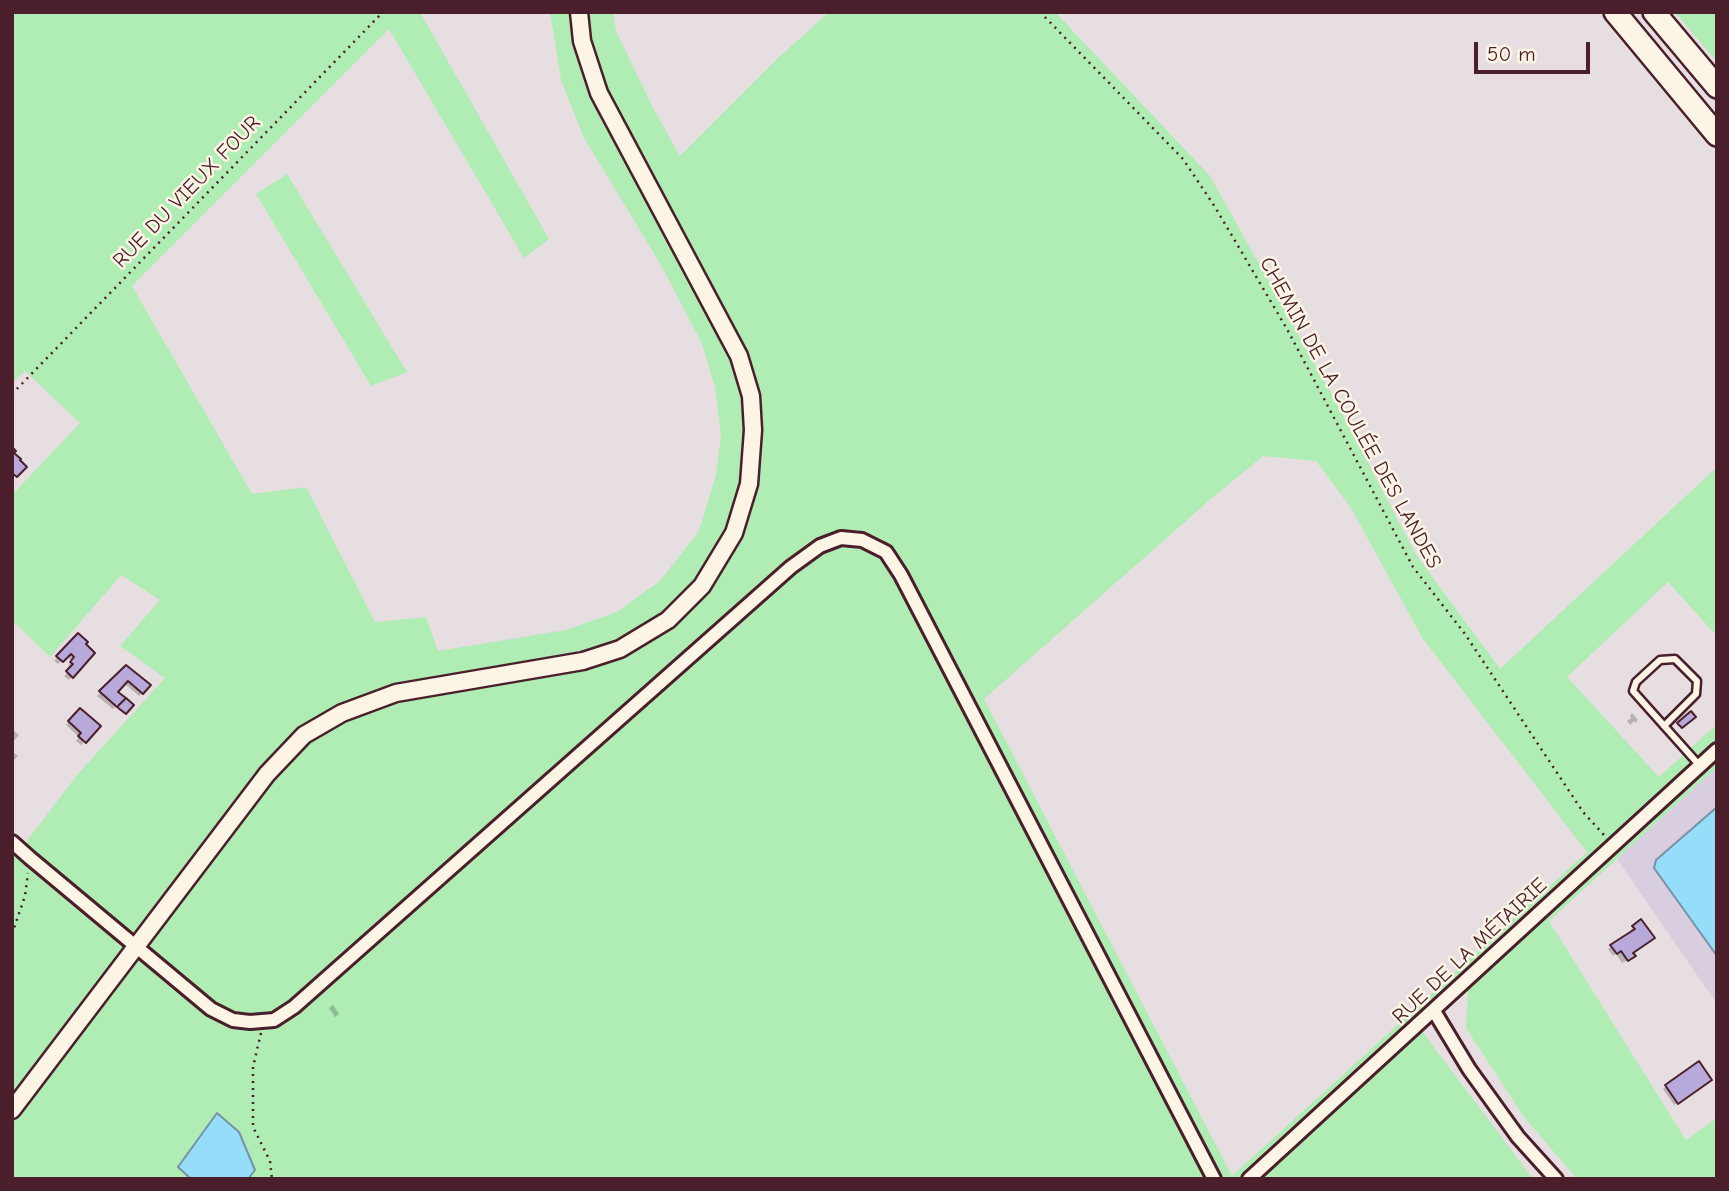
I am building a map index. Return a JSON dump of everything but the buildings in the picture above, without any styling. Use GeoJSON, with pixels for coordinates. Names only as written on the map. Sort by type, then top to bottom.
{"type":"FeatureCollection","features":[{"type":"Feature","properties":{"kind":"highway"},"geometry":{"type":"LineString","coordinates":[[1615,12],[1717,135]]}},
{"type":"Feature","properties":{"kind":"highway"},"geometry":{"type":"LineString","coordinates":[[1654,12],[1717,88]]}},
{"type":"Feature","properties":{"kind":"street"},"geometry":{"type":"LineString","coordinates":[[12,1110],[267,774],[304,735],[342,713],[396,693],[583,662],[620,649],[668,620],[702,586],[734,533],[749,484],[753,430],[751,396],[739,356],[600,93],[582,41],[579,12]]}},
{"type":"Feature","properties":{"kind":"street"},"geometry":{"type":"LineString","coordinates":[[12,842],[211,1009],[233,1020],[250,1023],[274,1020],[294,1007],[791,567],[820,546],[841,538],[862,540],[886,552],[901,575],[1214,1179]]}},
{"type":"Feature","properties":{"kind":"street","name":"RUE DE LA MÉTAIRIE"},"geometry":{"type":"LineString","coordinates":[[1249,1179],[1717,750]]}},
{"type":"Feature","properties":{"kind":"street"},"geometry":{"type":"LineString","coordinates":[[1434,1011],[1469,1069],[1518,1138],[1556,1179]]}},
{"type":"Feature","properties":{"kind":"lane"},"geometry":{"type":"LineString","coordinates":[[1664,726],[1696,694],[1697,681],[1675,659],[1660,660],[1636,682],[1633,691],[1664,726],[1700,766]]}},
{"type":"Feature","properties":{"kind":"path","name":"RUE DU VIEUX FOUR"},"geometry":{"type":"LineString","coordinates":[[12,394],[383,12]]}},
{"type":"Feature","properties":{"kind":"path","name":"CHEMIN DE LA COULÉE DES LANDES"},"geometry":{"type":"LineString","coordinates":[[1040,12],[1183,159],[1215,207],[1287,329],[1413,567],[1465,634],[1583,812],[1613,846]]}},
{"type":"Feature","properties":{"kind":"path"},"geometry":{"type":"LineString","coordinates":[[12,934],[25,896],[30,858]]}},
{"type":"Feature","properties":{"kind":"path"},"geometry":{"type":"LineString","coordinates":[[263,1021],[253,1067],[253,1127],[270,1161],[272,1179]]}},
{"type":"Feature","properties":{"kind":"shaded area"},"geometry":{"type":"Polygon","coordinates":[[[1717,767],[1717,1004],[1617,859],[1717,767]]]}},
{"type":"Feature","properties":{"kind":"green space"},"geometry":{"type":"Polygon","coordinates":[[[12,12],[420,12],[549,239],[524,258],[389,29],[132,286],[252,494],[306,487],[375,622],[426,617],[438,651],[566,630],[617,612],[659,582],[699,531],[716,475],[721,436],[715,387],[702,344],[660,263],[584,138],[561,80],[550,12],[613,12],[616,31],[653,108],[680,156],[777,59],[829,12],[1055,12],[1210,176],[1341,411],[1415,553],[1500,669],[1717,467],[1717,636],[1668,582],[1567,677],[1659,777],[1717,724],[1717,767],[1549,921],[1686,1140],[1717,1118],[1717,1179],[1577,1179],[1524,1117],[1466,1028],[1468,991],[1421,1030],[1533,1179],[12,1179],[12,858],[77,775],[165,678],[120,646],[160,600],[121,575],[50,657],[12,620],[12,495],[80,423],[25,371],[12,383],[12,12]],[[1263,456],[984,699],[1232,1176],[1587,852],[1423,639],[1351,508],[1316,461],[1263,456]]]}},
{"type":"Feature","properties":{"kind":"green space"},"geometry":{"type":"Polygon","coordinates":[[[1675,12],[1717,12],[1717,62],[1675,12]]]}},
{"type":"Feature","properties":{"kind":"green space"},"geometry":{"type":"Polygon","coordinates":[[[287,174],[407,372],[371,386],[256,194],[287,174]]]}},
{"type":"Feature","properties":{"kind":"water"},"geometry":{"type":"Polygon","coordinates":[[[1717,807],[1717,956],[1654,868],[1656,860],[1717,807]]]}},
{"type":"Feature","properties":{"kind":"water"},"geometry":{"type":"Polygon","coordinates":[[[217,1113],[239,1132],[255,1170],[248,1179],[191,1179],[178,1167],[217,1113]]]}}]}
